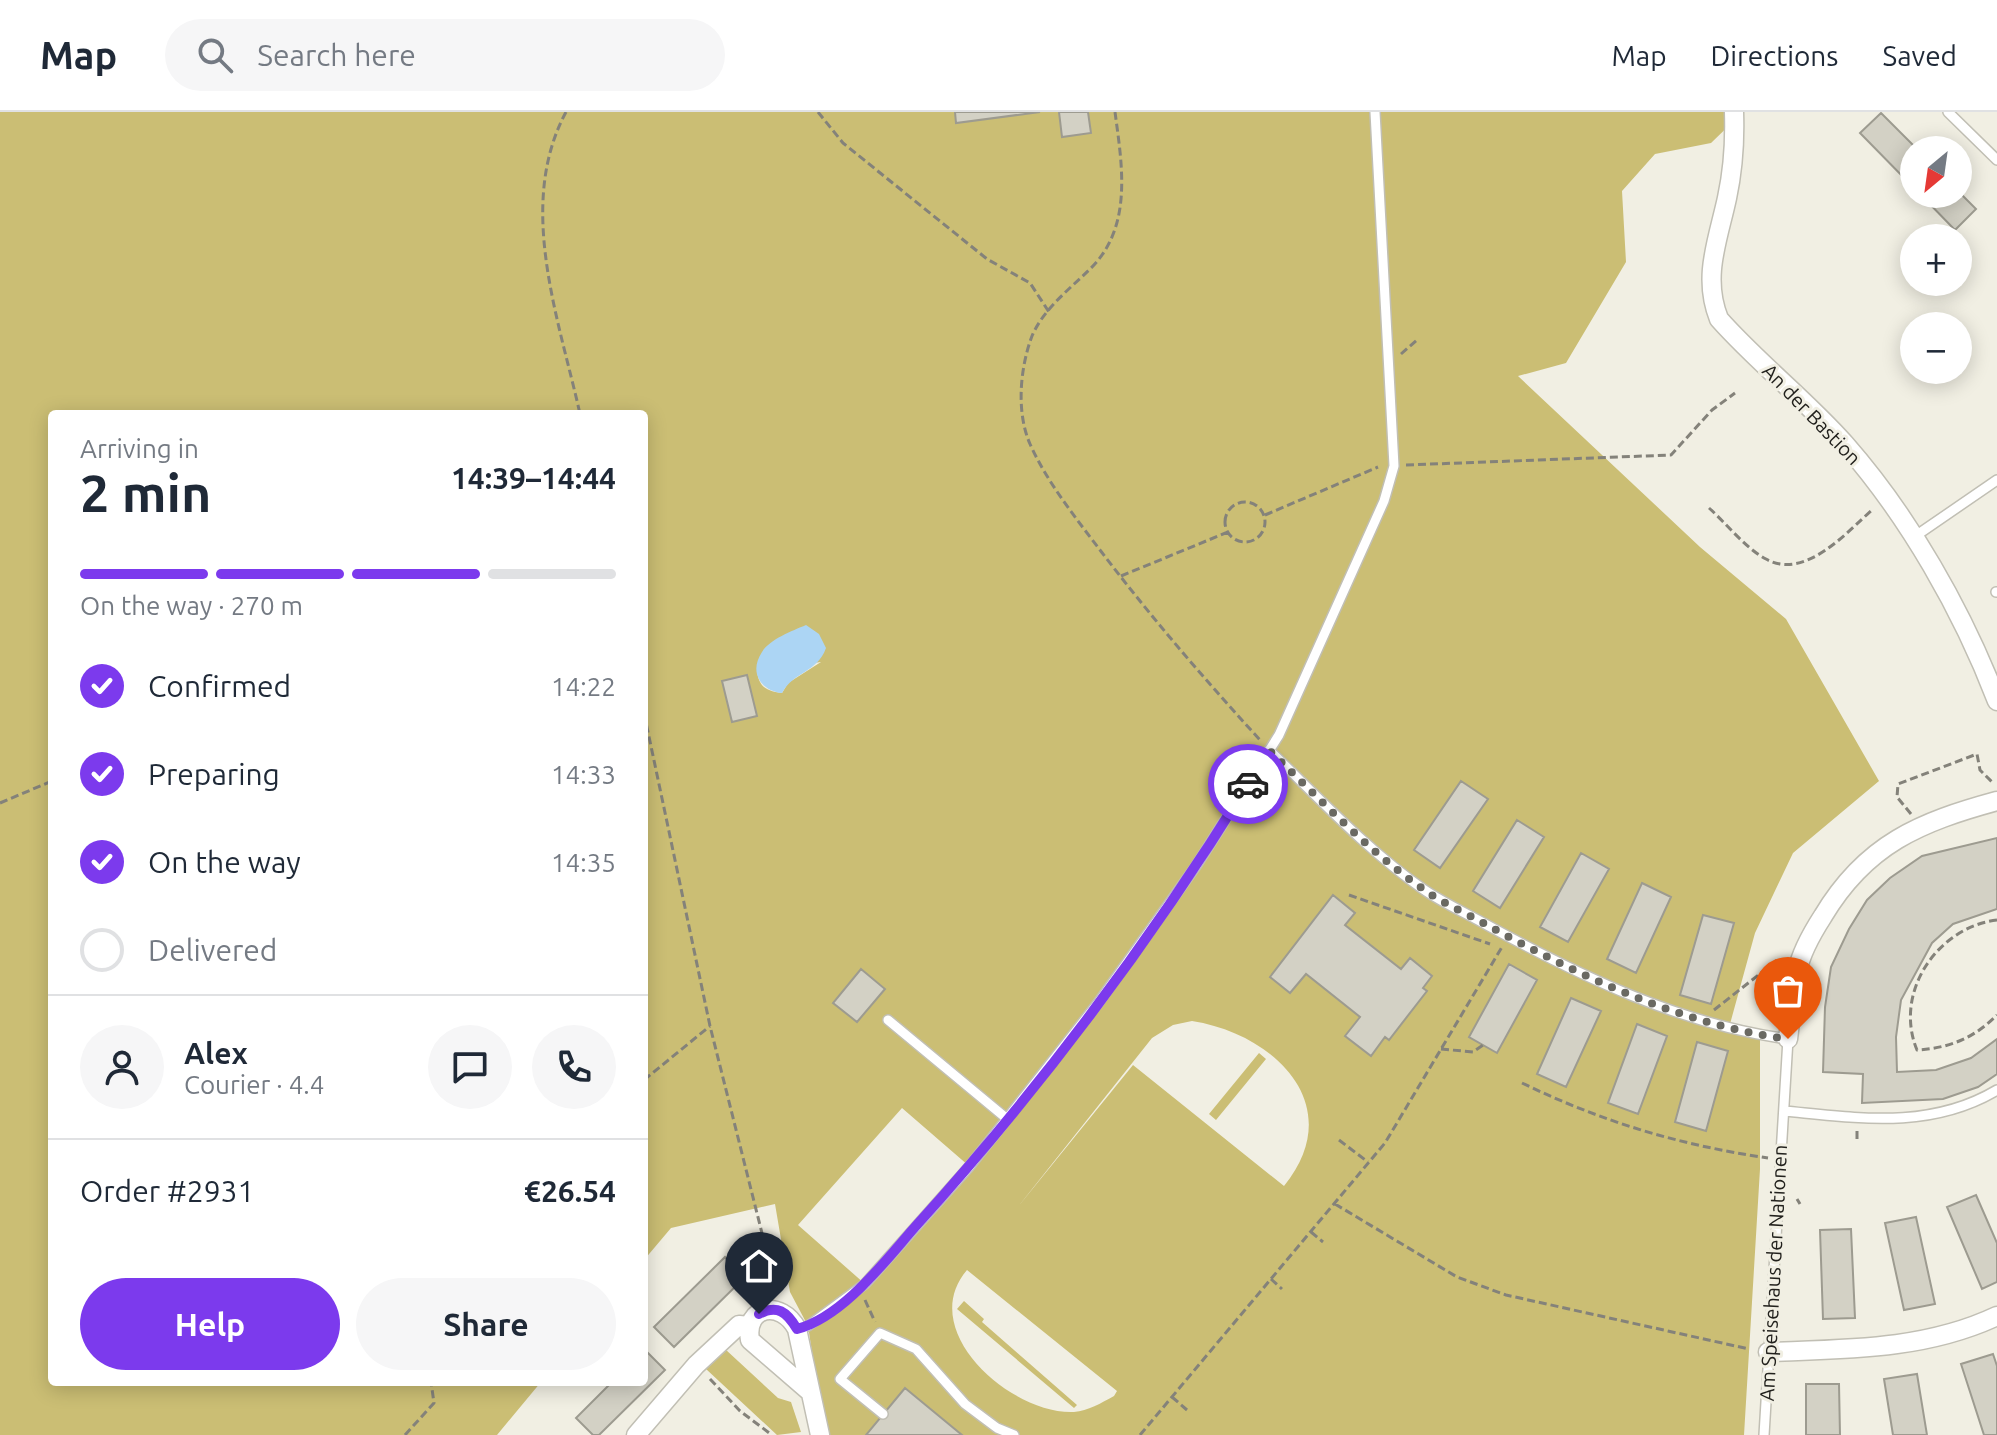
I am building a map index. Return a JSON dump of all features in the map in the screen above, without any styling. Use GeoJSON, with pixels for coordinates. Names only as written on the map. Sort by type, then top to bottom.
{"type":"FeatureCollection","features":[{"type":"Feature","properties":{"kind":"street","name":"An der Bastion"},"geometry":{"type":"LineString","coordinates":[[1734,112],[1735,139],[1727,197],[1710,280],[1716,310],[1732,333],[1846,446],[1885,498],[1957,612],[1997,701]]}},
{"type":"Feature","properties":{"kind":"street","name":"Am Speisehaus der Nationen"},"geometry":{"type":"LineString","coordinates":[[1788,1039],[1797,970],[1813,932],[1836,894],[1872,854],[1921,826],[1997,801]]}},
{"type":"Feature","properties":{"kind":"street"},"geometry":{"type":"LineString","coordinates":[[809,1391],[759,1351],[750,1340],[750,1326],[759,1314],[770,1308],[777,1309],[789,1315],[797,1329],[820,1435]]}},
{"type":"Feature","properties":{"kind":"street"},"geometry":{"type":"LineString","coordinates":[[1768,1352],[1884,1347],[1975,1327],[1997,1316]]}},
{"type":"Feature","properties":{"kind":"street"},"geometry":{"type":"LineString","coordinates":[[636,1435],[696,1365],[739,1325],[750,1326]]}},
{"type":"Feature","properties":{"kind":"lane"},"geometry":{"type":"LineString","coordinates":[[797,1329],[808,1326],[865,1284],[969,1167],[1098,1003],[1196,866],[1269,750],[1384,501],[1394,466],[1375,112]]}},
{"type":"Feature","properties":{"kind":"lane"},"geometry":{"type":"LineString","coordinates":[[1948,112],[1997,160]]}},
{"type":"Feature","properties":{"kind":"lane"},"geometry":{"type":"LineString","coordinates":[[1912,538],[1997,480]]}},
{"type":"Feature","properties":{"kind":"lane"},"geometry":{"type":"LineString","coordinates":[[1269,750],[1423,890],[1548,959],[1657,1005],[1745,1033],[1788,1039]]}},
{"type":"Feature","properties":{"kind":"lane"},"geometry":{"type":"LineString","coordinates":[[888,1020],[1006,1118]]}},
{"type":"Feature","properties":{"kind":"lane","name":"Am Speisehaus der Nationen"},"geometry":{"type":"LineString","coordinates":[[1764,1435],[1788,1039]]}},
{"type":"Feature","properties":{"kind":"lane"},"geometry":{"type":"LineString","coordinates":[[1784,1111],[1895,1120],[1941,1114],[1997,1090]]}},
{"type":"Feature","properties":{"kind":"lane"},"geometry":{"type":"LineString","coordinates":[[883,1414],[840,1379],[880,1333],[916,1349],[965,1404],[997,1428],[1014,1435]]}},
{"type":"Feature","properties":{"kind":"path"},"geometry":{"type":"LineString","coordinates":[[566,112],[542,189],[545,255],[579,410]]}},
{"type":"Feature","properties":{"kind":"path"},"geometry":{"type":"LineString","coordinates":[[818,112],[843,143],[987,259],[1030,283],[1049,312]]}},
{"type":"Feature","properties":{"kind":"path"},"geometry":{"type":"LineString","coordinates":[[1115,112],[1123,172],[1119,224],[1094,266],[1062,294],[1033,335],[1020,383],[1029,442],[1072,513],[1120,576],[1269,750]]}},
{"type":"Feature","properties":{"kind":"path"},"geometry":{"type":"LineString","coordinates":[[1265,515],[1372,467],[1671,455],[1712,410],[1735,393]]}},
{"type":"Feature","properties":{"kind":"path"},"geometry":{"type":"LineString","coordinates":[[1709,508],[1767,560],[1798,563],[1830,548],[1885,498]]}},
{"type":"Feature","properties":{"kind":"path"},"geometry":{"type":"LineString","coordinates":[[1248,502],[1258,506],[1265,515],[1262,534],[1254,540],[1245,542],[1228,532],[1225,522],[1228,511],[1237,504],[1248,502]]}},
{"type":"Feature","properties":{"kind":"path"},"geometry":{"type":"LineString","coordinates":[[1120,576],[1228,532]]}},
{"type":"Feature","properties":{"kind":"path"},"geometry":{"type":"LineString","coordinates":[[648,732],[710,1026],[777,1295],[777,1309]]}},
{"type":"Feature","properties":{"kind":"path"},"geometry":{"type":"LineString","coordinates":[[1921,826],[1897,797],[1898,784],[1977,754],[1980,770],[1997,787]]}},
{"type":"Feature","properties":{"kind":"path"},"geometry":{"type":"LineString","coordinates":[[0,803],[48,783]]}},
{"type":"Feature","properties":{"kind":"path"},"geometry":{"type":"LineString","coordinates":[[1349,895],[1501,948]]}},
{"type":"Feature","properties":{"kind":"path"},"geometry":{"type":"LineString","coordinates":[[1997,920],[1961,929],[1941,944],[1927,963],[1912,1006],[1912,1038],[1917,1050],[1953,1044],[1970,1037],[1997,1015]]}},
{"type":"Feature","properties":{"kind":"path"},"geometry":{"type":"LineString","coordinates":[[1140,1435],[1385,1143],[1508,936]]}},
{"type":"Feature","properties":{"kind":"path"},"geometry":{"type":"LineString","coordinates":[[1701,1019],[1788,951]]}},
{"type":"Feature","properties":{"kind":"path"},"geometry":{"type":"LineString","coordinates":[[648,1077],[710,1026]]}},
{"type":"Feature","properties":{"kind":"path"},"geometry":{"type":"LineString","coordinates":[[1441,1049],[1473,1052],[1483,1045]]}},
{"type":"Feature","properties":{"kind":"path"},"geometry":{"type":"LineString","coordinates":[[1522,1083],[1585,1114],[1622,1126],[1687,1144],[1779,1160]]}},
{"type":"Feature","properties":{"kind":"path"},"geometry":{"type":"LineString","coordinates":[[1339,1140],[1368,1162]]}},
{"type":"Feature","properties":{"kind":"path"},"geometry":{"type":"LineString","coordinates":[[1797,1199],[1800,1204]]}},
{"type":"Feature","properties":{"kind":"path"},"geometry":{"type":"LineString","coordinates":[[1335,1204],[1457,1277],[1506,1295],[1659,1332],[1768,1352]]}},
{"type":"Feature","properties":{"kind":"path"},"geometry":{"type":"LineString","coordinates":[[1311,1232],[1323,1242]]}},
{"type":"Feature","properties":{"kind":"path"},"geometry":{"type":"LineString","coordinates":[[1271,1279],[1282,1289]]}},
{"type":"Feature","properties":{"kind":"path"},"geometry":{"type":"LineString","coordinates":[[865,1284],[865,1304],[880,1333]]}},
{"type":"Feature","properties":{"kind":"path"},"geometry":{"type":"LineString","coordinates":[[696,1365],[740,1411],[772,1435]]}},
{"type":"Feature","properties":{"kind":"path"},"geometry":{"type":"LineString","coordinates":[[405,1435],[434,1403],[432,1386]]}},
{"type":"Feature","properties":{"kind":"path"},"geometry":{"type":"LineString","coordinates":[[1172,1397],[1187,1410]]}},
{"type":"Feature","properties":{"kind":"shaded area"},"geometry":{"type":"Polygon","coordinates":[[[0,112],[1743,112],[1711,143],[1655,154],[1622,191],[1626,262],[1566,363],[1518,376],[1700,547],[1786,619],[1879,781],[1793,853],[1755,933],[1730,1024],[1760,1032],[1760,1169],[1744,1435],[830,1435],[822,1418],[808,1326],[790,1292],[775,1204],[671,1228],[648,1255],[648,410],[48,410],[48,1386],[538,1386],[497,1435],[0,1435],[0,112]],[[821,662],[757,671],[764,687],[782,693],[788,683],[821,662]],[[1192,1021],[1173,1025],[1152,1038],[1017,1208],[1133,1065],[1284,1186],[1302,1156],[1309,1128],[1305,1102],[1294,1078],[1275,1058],[1251,1041],[1192,1021]],[[902,1108],[798,1225],[865,1284],[969,1166],[902,1108]],[[967,1270],[954,1294],[953,1318],[962,1343],[978,1365],[999,1384],[1024,1400],[1049,1409],[1074,1412],[1114,1396],[1117,1391],[967,1270]]]}},
{"type":"Feature","properties":{"kind":"shaded area"},"geometry":{"type":"Polygon","coordinates":[[[1259,1053],[1266,1059],[1216,1120],[1209,1114],[1259,1053]]]}},
{"type":"Feature","properties":{"kind":"shaded area"},"geometry":{"type":"Polygon","coordinates":[[[964,1301],[984,1319],[982,1322],[1077,1405],[1074,1408],[957,1309],[964,1301]]]}},
{"type":"Feature","properties":{"kind":"shaded area"},"geometry":{"type":"Polygon","coordinates":[[[725,1349],[778,1398],[791,1402],[801,1432],[777,1435],[706,1369],[725,1349]]]}},
{"type":"Feature","properties":{"kind":"water"},"geometry":{"type":"Polygon","coordinates":[[[806,625],[819,634],[826,648],[822,656],[782,693],[768,689],[757,674],[756,667],[762,652],[776,639],[806,625]]]}},
{"type":"Feature","properties":{"kind":"building"},"geometry":{"type":"Polygon","coordinates":[[[955,112],[1040,112],[956,123],[955,112]]]}},
{"type":"Feature","properties":{"kind":"building"},"geometry":{"type":"Polygon","coordinates":[[[1059,112],[1088,112],[1091,133],[1062,137],[1059,112]]]}},
{"type":"Feature","properties":{"kind":"building"},"geometry":{"type":"Polygon","coordinates":[[[1881,113],[1904,136],[1900,136],[1900,174],[1860,133],[1881,113]]]}},
{"type":"Feature","properties":{"kind":"building"},"geometry":{"type":"Polygon","coordinates":[[[1972,205],[1976,209],[1961,224],[1949,224],[1934,208],[1972,208],[1972,205]]]}},
{"type":"Feature","properties":{"kind":"building"},"geometry":{"type":"Polygon","coordinates":[[[747,675],[757,716],[732,722],[722,681],[747,675]]]}},
{"type":"Feature","properties":{"kind":"building"},"geometry":{"type":"Polygon","coordinates":[[[1461,781],[1488,799],[1440,868],[1414,850],[1461,781]]]}},
{"type":"Feature","properties":{"kind":"building"},"geometry":{"type":"Polygon","coordinates":[[[1517,820],[1544,837],[1500,908],[1473,891],[1517,820]]]}},
{"type":"Feature","properties":{"kind":"building"},"geometry":{"type":"Polygon","coordinates":[[[1997,838],[1997,909],[1953,924],[1932,943],[1901,1000],[1896,1037],[1897,1072],[1936,1070],[1971,1058],[1997,1039],[1997,1074],[1978,1087],[1943,1099],[1862,1103],[1863,1074],[1823,1072],[1825,1007],[1831,967],[1849,929],[1867,900],[1890,878],[1922,856],[1997,838]]]}},
{"type":"Feature","properties":{"kind":"building"},"geometry":{"type":"Polygon","coordinates":[[[1581,853],[1609,869],[1568,942],[1540,927],[1581,853]]]}},
{"type":"Feature","properties":{"kind":"building"},"geometry":{"type":"Polygon","coordinates":[[[1642,883],[1671,897],[1636,973],[1607,959],[1642,883]]]}},
{"type":"Feature","properties":{"kind":"building"},"geometry":{"type":"Polygon","coordinates":[[[1333,895],[1355,913],[1345,925],[1401,969],[1410,958],[1432,976],[1423,988],[1427,991],[1389,1040],[1385,1037],[1371,1056],[1345,1036],[1360,1017],[1306,974],[1290,993],[1270,977],[1333,895]]]}},
{"type":"Feature","properties":{"kind":"building"},"geometry":{"type":"Polygon","coordinates":[[[1703,915],[1734,923],[1711,1004],[1680,995],[1703,915]]]}},
{"type":"Feature","properties":{"kind":"building"},"geometry":{"type":"Polygon","coordinates":[[[1509,964],[1537,980],[1497,1053],[1469,1037],[1509,964]]]}},
{"type":"Feature","properties":{"kind":"building"},"geometry":{"type":"Polygon","coordinates":[[[861,969],[885,989],[857,1022],[833,1003],[861,969]]]}},
{"type":"Feature","properties":{"kind":"building"},"geometry":{"type":"Polygon","coordinates":[[[1571,998],[1601,1011],[1566,1087],[1537,1074],[1571,998]]]}},
{"type":"Feature","properties":{"kind":"building"},"geometry":{"type":"Polygon","coordinates":[[[1637,1024],[1667,1036],[1638,1114],[1608,1103],[1637,1024]]]}},
{"type":"Feature","properties":{"kind":"building"},"geometry":{"type":"Polygon","coordinates":[[[1697,1042],[1728,1051],[1706,1131],[1675,1122],[1697,1042]]]}},
{"type":"Feature","properties":{"kind":"building"},"geometry":{"type":"Polygon","coordinates":[[[1976,1195],[1997,1243],[1997,1282],[1982,1289],[1947,1207],[1976,1195]]]}},
{"type":"Feature","properties":{"kind":"building"},"geometry":{"type":"Polygon","coordinates":[[[1916,1217],[1935,1304],[1904,1310],[1885,1223],[1916,1217]]]}},
{"type":"Feature","properties":{"kind":"building"},"geometry":{"type":"Polygon","coordinates":[[[1851,1229],[1855,1318],[1823,1319],[1820,1230],[1851,1229]]]}},
{"type":"Feature","properties":{"kind":"building"},"geometry":{"type":"Polygon","coordinates":[[[725,1257],[745,1277],[674,1347],[654,1327],[725,1257]]]}},
{"type":"Feature","properties":{"kind":"building"},"geometry":{"type":"Polygon","coordinates":[[[648,1353],[665,1370],[599,1435],[593,1435],[576,1418],[608,1386],[648,1386],[648,1353]]]}},
{"type":"Feature","properties":{"kind":"building"},"geometry":{"type":"Polygon","coordinates":[[[1993,1354],[1997,1366],[1997,1435],[1984,1435],[1961,1364],[1993,1354]]]}},
{"type":"Feature","properties":{"kind":"building"},"geometry":{"type":"Polygon","coordinates":[[[1917,1374],[1927,1435],[1893,1435],[1884,1379],[1917,1374]]]}},
{"type":"Feature","properties":{"kind":"building"},"geometry":{"type":"Polygon","coordinates":[[[1806,1384],[1839,1384],[1840,1435],[1806,1435],[1806,1384]]]}},
{"type":"Feature","properties":{"kind":"building"},"geometry":{"type":"Polygon","coordinates":[[[905,1388],[962,1435],[866,1435],[905,1388]]]}},
{"type":"Feature","properties":{"kind":"way so far"},"geometry":{"type":"LineString","coordinates":[[1248,784],[1269,750],[1423,890],[1548,959],[1657,1005],[1745,1033],[1788,1039]]}},
{"type":"Feature","properties":{"kind":"route"},"geometry":{"type":"LineString","coordinates":[[759,1314],[770,1308],[777,1309],[789,1315],[797,1329],[808,1326],[865,1284],[969,1167],[1098,1003],[1196,866],[1248,784]]}}]}
